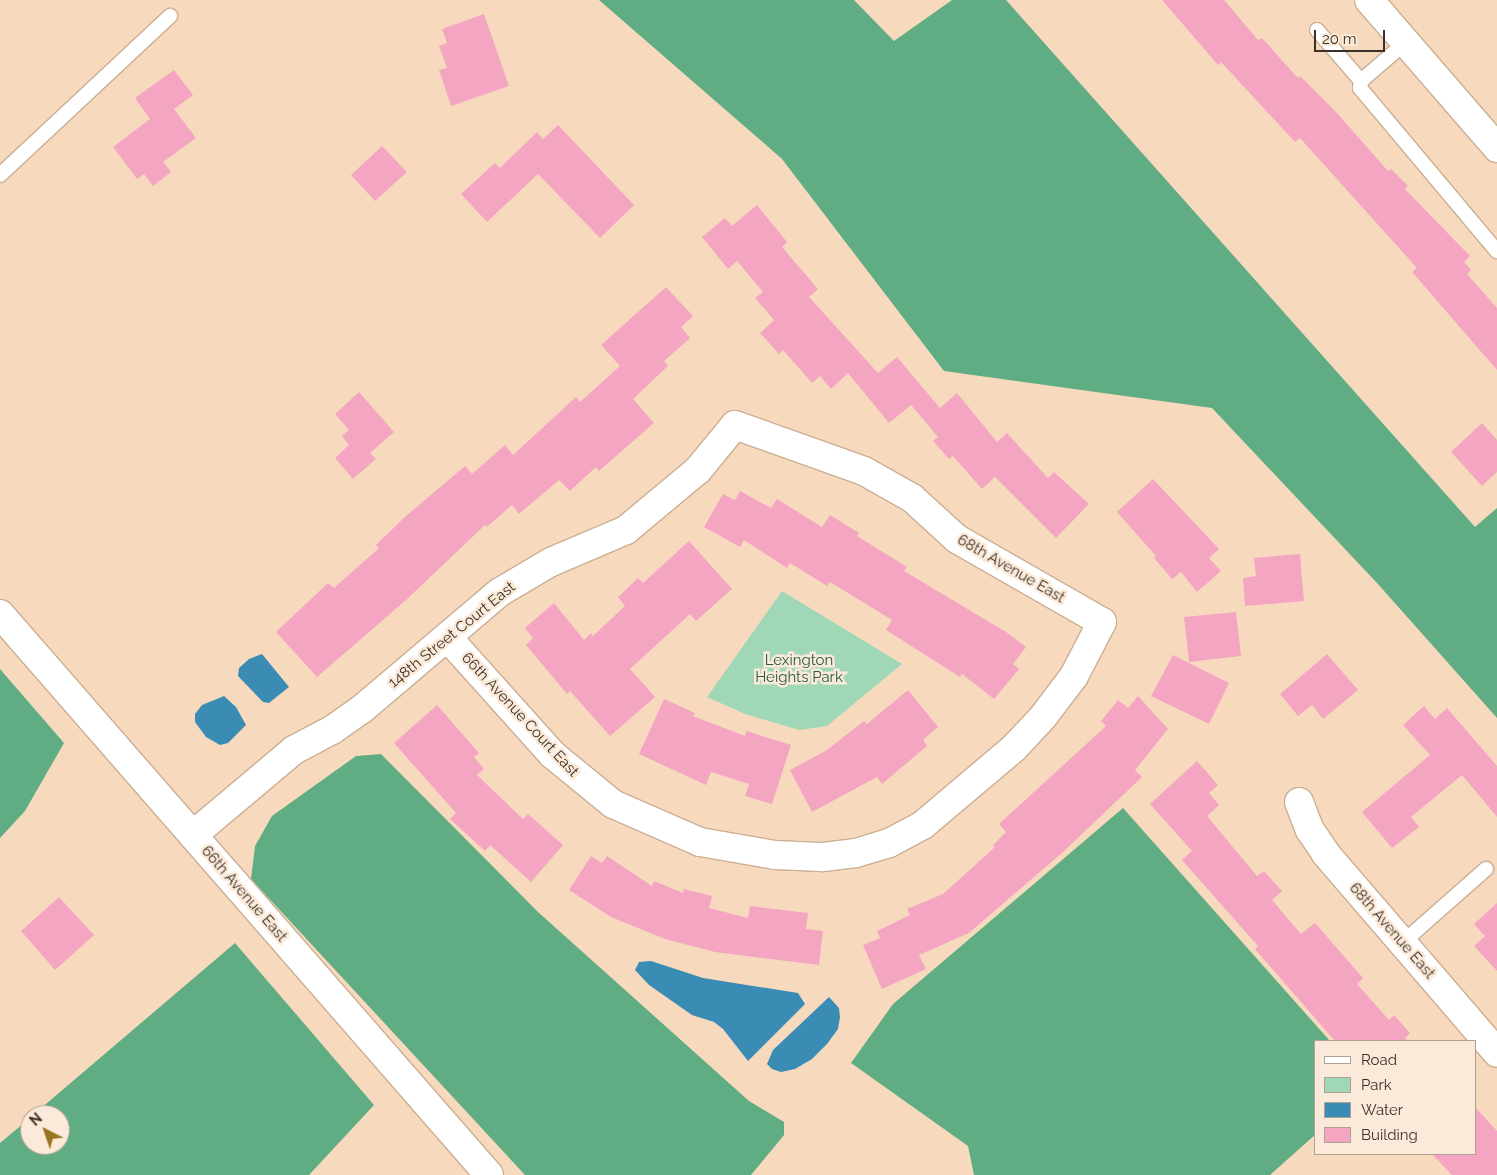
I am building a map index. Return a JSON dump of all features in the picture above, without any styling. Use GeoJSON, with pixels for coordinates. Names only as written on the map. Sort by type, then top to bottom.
{"type":"FeatureCollection","features":[{"type":"Feature","properties":{"kind":"street"},"geometry":{"type":"LineString","coordinates":[[1369,0],[1497,148]]}},
{"type":"Feature","properties":{"kind":"street","name":"68th Avenue East"},"geometry":{"type":"LineString","coordinates":[[734,424],[864,471],[912,498],[957,539],[1102,622]]}},
{"type":"Feature","properties":{"kind":"street","name":"148th Street Court East"},"geometry":{"type":"LineString","coordinates":[[192,835],[294,750],[332,730],[362,709],[500,592],[534,572],[626,530],[698,470],[734,424]]}},
{"type":"Feature","properties":{"kind":"street","name":"66th Avenue East"},"geometry":{"type":"LineString","coordinates":[[0,614],[489,1175]]}},
{"type":"Feature","properties":{"kind":"street","name":"66th Avenue Court East"},"geometry":{"type":"LineString","coordinates":[[447,637],[552,754],[576,777],[613,804],[700,842],[775,855],[821,857],[856,853],[889,843],[923,825],[1014,748],[1043,718],[1074,676],[1102,622]]}},
{"type":"Feature","properties":{"kind":"street","name":"68th Avenue East"},"geometry":{"type":"LineString","coordinates":[[1299,802],[1310,830],[1326,854],[1497,1053]]}},
{"type":"Feature","properties":{"kind":"lane"},"geometry":{"type":"LineString","coordinates":[[0,175],[170,16]]}},
{"type":"Feature","properties":{"kind":"lane"},"geometry":{"type":"LineString","coordinates":[[1316,30],[1361,81]]}},
{"type":"Feature","properties":{"kind":"lane"},"geometry":{"type":"LineString","coordinates":[[1406,42],[1361,81],[1360,88],[1497,251]]}},
{"type":"Feature","properties":{"kind":"lane"},"geometry":{"type":"LineString","coordinates":[[1402,943],[1486,869]]}},
{"type":"Feature","properties":{"kind":"green space"},"geometry":{"type":"Polygon","coordinates":[[[599,0],[854,0],[894,41],[952,0],[1006,0],[1475,527],[1497,508],[1497,718],[1377,583],[1212,408],[944,371],[782,159],[599,0]]]}},
{"type":"Feature","properties":{"kind":"green space","name":"Lexington Heights Park"},"geometry":{"type":"Polygon","coordinates":[[[782,591],[902,664],[827,726],[799,730],[745,714],[707,697],[782,591]]]}},
{"type":"Feature","properties":{"kind":"green space"},"geometry":{"type":"Polygon","coordinates":[[[0,669],[64,743],[25,811],[0,838],[0,669]]]}},
{"type":"Feature","properties":{"kind":"green space"},"geometry":{"type":"Polygon","coordinates":[[[381,754],[538,912],[749,1101],[784,1122],[784,1135],[751,1175],[525,1175],[251,879],[255,846],[272,816],[356,756],[381,754]]]}},
{"type":"Feature","properties":{"kind":"green space"},"geometry":{"type":"Polygon","coordinates":[[[1123,808],[1329,1040],[1314,1040],[1314,1136],[1270,1175],[974,1175],[968,1146],[851,1063],[893,1004],[1123,808]]]}},
{"type":"Feature","properties":{"kind":"green space"},"geometry":{"type":"Polygon","coordinates":[[[235,943],[374,1105],[309,1175],[0,1175],[0,1143],[20,1126],[20,1155],[70,1155],[70,1105],[45,1105],[235,943]]]}},
{"type":"Feature","properties":{"kind":"water"},"geometry":{"type":"Polygon","coordinates":[[[262,654],[289,687],[269,703],[263,702],[238,676],[239,668],[249,659],[262,654]]]}},
{"type":"Feature","properties":{"kind":"water"},"geometry":{"type":"Polygon","coordinates":[[[224,696],[236,707],[246,725],[228,743],[220,745],[206,737],[195,722],[195,714],[202,705],[224,696]]]}},
{"type":"Feature","properties":{"kind":"water"},"geometry":{"type":"Polygon","coordinates":[[[651,961],[703,978],[798,993],[805,1004],[748,1061],[723,1029],[714,1022],[692,1015],[649,985],[635,970],[639,962],[651,961]]]}},
{"type":"Feature","properties":{"kind":"water"},"geometry":{"type":"Polygon","coordinates":[[[829,997],[839,1008],[840,1017],[838,1029],[827,1044],[812,1059],[795,1069],[781,1072],[772,1069],[767,1064],[773,1050],[829,997]]]}},
{"type":"Feature","properties":{"kind":"building"},"geometry":{"type":"Polygon","coordinates":[[[1162,0],[1224,0],[1258,40],[1262,38],[1298,78],[1300,76],[1337,113],[1388,171],[1391,169],[1408,186],[1405,189],[1470,256],[1464,262],[1471,270],[1467,274],[1497,308],[1497,370],[1412,272],[1417,268],[1300,138],[1295,142],[1221,62],[1218,65],[1162,0]]]}},
{"type":"Feature","properties":{"kind":"building"},"geometry":{"type":"Polygon","coordinates":[[[484,14],[509,86],[451,106],[439,70],[447,68],[439,46],[447,43],[442,29],[484,14]]]}},
{"type":"Feature","properties":{"kind":"building"},"geometry":{"type":"Polygon","coordinates":[[[174,70],[193,95],[174,109],[196,138],[163,162],[171,172],[153,186],[144,174],[137,179],[113,147],[150,119],[135,98],[174,70]]]}},
{"type":"Feature","properties":{"kind":"building"},"geometry":{"type":"Polygon","coordinates":[[[558,125],[634,205],[600,238],[538,174],[487,222],[461,194],[495,163],[500,168],[537,132],[543,139],[558,125]]]}},
{"type":"Feature","properties":{"kind":"building"},"geometry":{"type":"Polygon","coordinates":[[[382,146],[407,172],[375,201],[351,175],[382,146]]]}},
{"type":"Feature","properties":{"kind":"building"},"geometry":{"type":"Polygon","coordinates":[[[757,205],[787,242],[782,247],[818,289],[809,297],[878,373],[897,357],[940,408],[957,393],[997,442],[1007,433],[1048,478],[1054,472],[1089,504],[1056,538],[995,477],[982,489],[953,456],[949,459],[933,441],[938,437],[911,405],[889,423],[848,373],[831,389],[820,376],[812,383],[783,350],[779,354],[760,333],[774,320],[755,298],[763,292],[737,261],[728,269],[702,237],[725,218],[732,226],[757,205]]]}},
{"type":"Feature","properties":{"kind":"building"},"geometry":{"type":"Polygon","coordinates":[[[666,287],[693,316],[681,327],[690,338],[664,361],[668,366],[633,399],[654,423],[599,471],[596,467],[570,491],[559,480],[519,514],[512,505],[487,527],[485,525],[405,601],[317,677],[276,632],[328,583],[334,588],[379,548],[376,545],[406,516],[465,466],[472,474],[505,445],[513,455],[576,397],[580,402],[620,366],[601,345],[666,287]]]}},
{"type":"Feature","properties":{"kind":"building"},"geometry":{"type":"Polygon","coordinates":[[[359,392],[394,432],[370,453],[376,459],[353,479],[335,458],[349,445],[342,436],[349,430],[335,414],[359,392]]]}},
{"type":"Feature","properties":{"kind":"building"},"geometry":{"type":"Polygon","coordinates":[[[1482,423],[1497,440],[1497,472],[1482,486],[1451,452],[1482,423]]]}},
{"type":"Feature","properties":{"kind":"building"},"geometry":{"type":"Polygon","coordinates":[[[1153,479],[1219,549],[1209,558],[1221,571],[1197,592],[1181,572],[1172,579],[1154,558],[1156,556],[1117,512],[1153,479]]]}},
{"type":"Feature","properties":{"kind":"building"},"geometry":{"type":"Polygon","coordinates":[[[740,491],[771,508],[777,499],[822,527],[830,515],[859,533],[857,536],[907,567],[904,571],[1006,632],[1026,647],[1013,664],[1019,669],[994,699],[962,674],[960,677],[886,630],[892,620],[830,582],[827,586],[790,563],[787,568],[744,540],[740,547],[704,527],[723,494],[735,500],[740,491]]]}},
{"type":"Feature","properties":{"kind":"building"},"geometry":{"type":"Polygon","coordinates":[[[689,541],[732,589],[696,621],[690,614],[630,669],[655,697],[610,736],[570,691],[567,694],[526,645],[533,638],[525,628],[554,603],[584,640],[591,633],[593,636],[625,606],[618,597],[638,578],[643,583],[689,541]]]}},
{"type":"Feature","properties":{"kind":"building"},"geometry":{"type":"Polygon","coordinates":[[[1300,554],[1304,601],[1245,606],[1243,578],[1256,576],[1254,558],[1300,554]]]}},
{"type":"Feature","properties":{"kind":"building"},"geometry":{"type":"Polygon","coordinates":[[[1236,612],[1241,656],[1189,662],[1184,617],[1236,612]]]}},
{"type":"Feature","properties":{"kind":"building"},"geometry":{"type":"Polygon","coordinates":[[[1327,654],[1358,690],[1323,719],[1312,705],[1298,716],[1280,694],[1327,654]]]}},
{"type":"Feature","properties":{"kind":"building"},"geometry":{"type":"Polygon","coordinates":[[[1173,655],[1229,683],[1209,724],[1151,696],[1173,655]]]}},
{"type":"Feature","properties":{"kind":"building"},"geometry":{"type":"Polygon","coordinates":[[[908,690],[938,727],[923,740],[927,746],[882,784],[877,777],[812,812],[790,770],[827,750],[864,721],[867,724],[908,690]]]}},
{"type":"Feature","properties":{"kind":"building"},"geometry":{"type":"Polygon","coordinates":[[[1138,696],[1168,729],[1135,770],[1142,777],[1063,852],[969,933],[919,955],[926,969],[882,989],[863,945],[880,938],[877,931],[910,915],[907,909],[943,894],[995,847],[993,845],[1006,832],[999,824],[1106,726],[1101,721],[1118,700],[1128,708],[1138,696]]]}},
{"type":"Feature","properties":{"kind":"building"},"geometry":{"type":"Polygon","coordinates":[[[664,699],[695,713],[693,716],[745,736],[746,731],[791,745],[772,804],[745,796],[749,784],[711,772],[706,785],[639,754],[664,699]]]}},
{"type":"Feature","properties":{"kind":"building"},"geometry":{"type":"Polygon","coordinates":[[[437,705],[479,753],[474,757],[484,769],[477,775],[523,819],[528,814],[563,845],[531,882],[490,845],[485,851],[450,819],[456,813],[394,743],[437,705]]]}},
{"type":"Feature","properties":{"kind":"building"},"geometry":{"type":"Polygon","coordinates":[[[1424,706],[1435,719],[1447,708],[1497,766],[1497,817],[1462,775],[1411,817],[1419,827],[1392,848],[1362,812],[1430,755],[1403,725],[1424,706]]]}},
{"type":"Feature","properties":{"kind":"building"},"geometry":{"type":"Polygon","coordinates":[[[1197,761],[1218,785],[1209,793],[1219,805],[1207,816],[1257,876],[1264,871],[1282,891],[1272,900],[1301,934],[1315,923],[1363,978],[1357,984],[1389,1020],[1394,1015],[1410,1033],[1405,1038],[1407,1040],[1334,1040],[1255,949],[1258,946],[1182,860],[1192,851],[1150,804],[1197,761]]]}},
{"type":"Feature","properties":{"kind":"building"},"geometry":{"type":"Polygon","coordinates":[[[591,856],[602,863],[607,856],[652,886],[654,881],[683,893],[684,889],[712,896],[709,908],[748,918],[750,906],[808,913],[806,929],[823,931],[819,965],[715,952],[665,939],[611,917],[569,890],[591,856]]]}},
{"type":"Feature","properties":{"kind":"building"},"geometry":{"type":"Polygon","coordinates":[[[59,897],[94,935],[55,970],[21,931],[59,897]]]}},
{"type":"Feature","properties":{"kind":"building"},"geometry":{"type":"Polygon","coordinates":[[[1497,903],[1497,971],[1474,946],[1485,936],[1474,924],[1497,903]]]}},
{"type":"Feature","properties":{"kind":"building"},"geometry":{"type":"Polygon","coordinates":[[[1477,1109],[1497,1131],[1497,1175],[1452,1175],[1433,1155],[1477,1155],[1477,1109]]]}}]}
